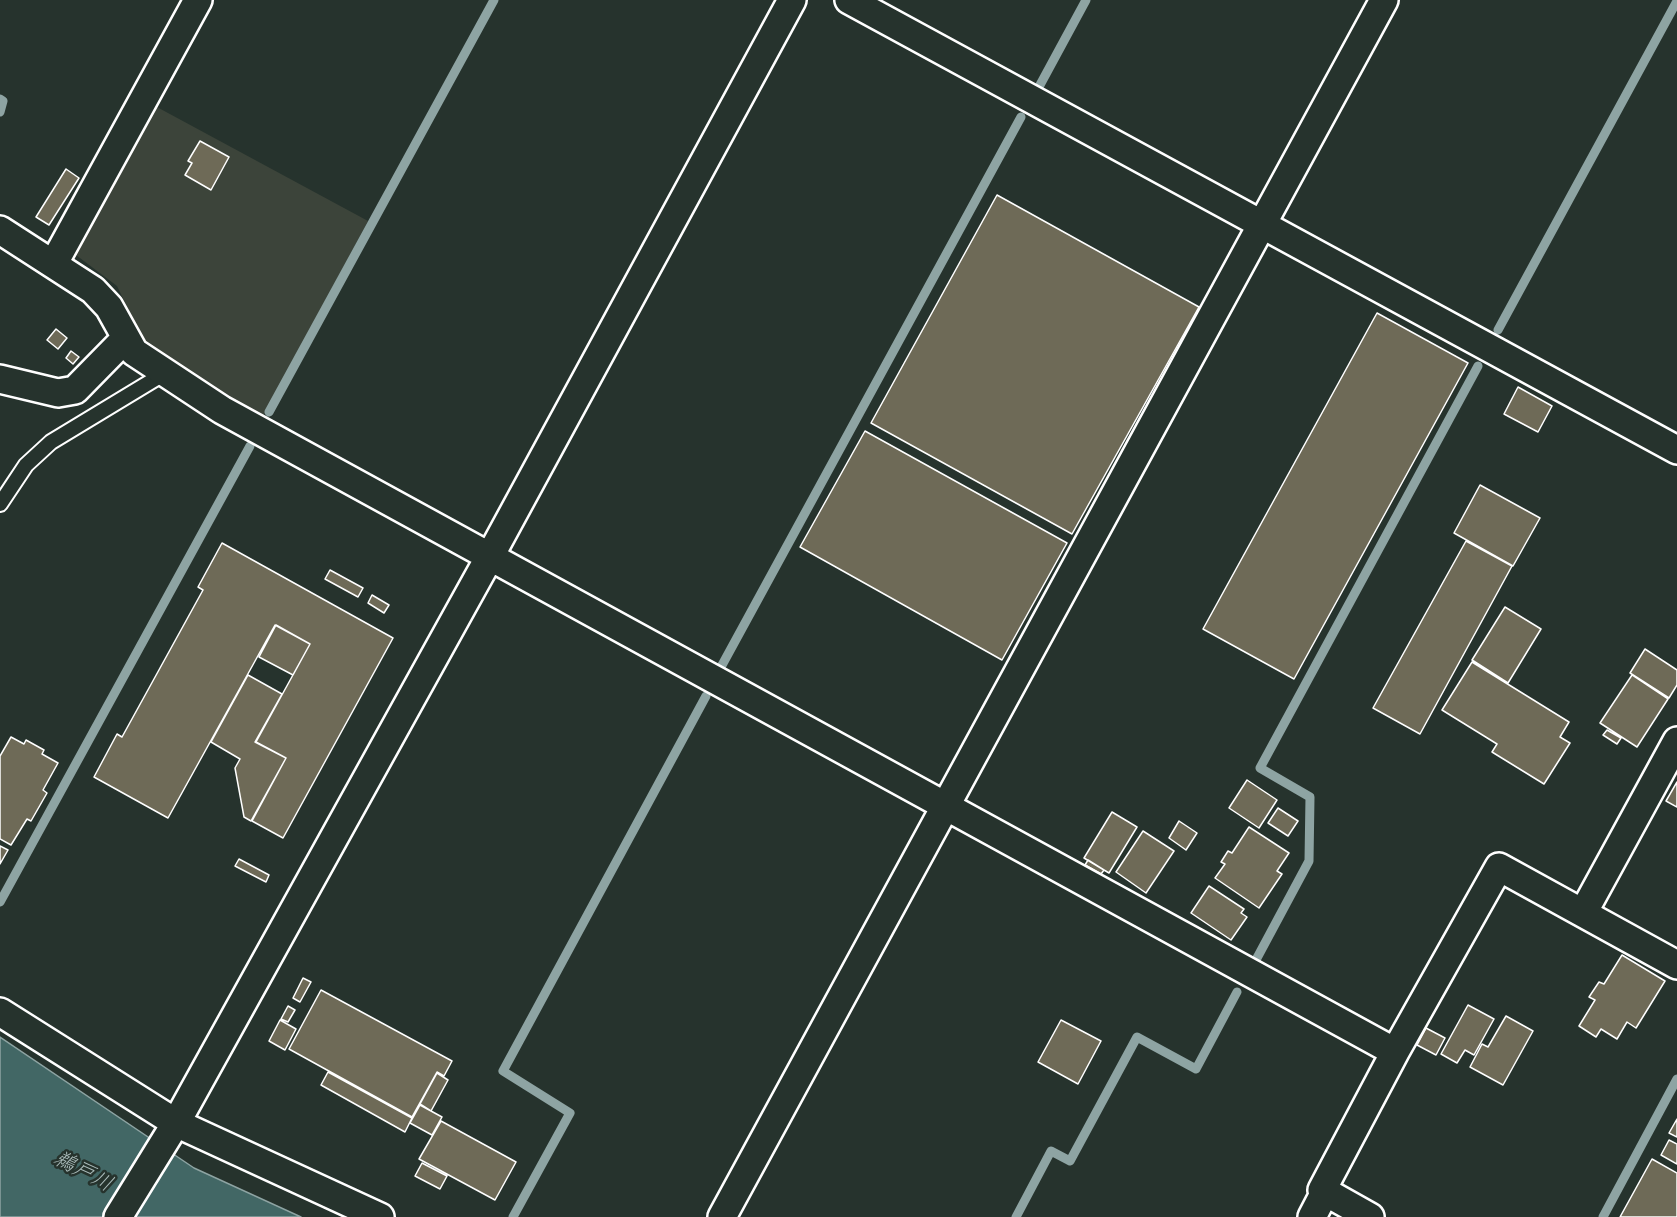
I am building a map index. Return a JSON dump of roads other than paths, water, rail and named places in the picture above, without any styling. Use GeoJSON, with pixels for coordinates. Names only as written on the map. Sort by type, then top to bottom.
{"type":"FeatureCollection","features":[{"type":"Feature","properties":{"kind":"street"},"geometry":{"type":"LineString","coordinates":[[54,263],[198,0]]}},
{"type":"Feature","properties":{"kind":"street"},"geometry":{"type":"LineString","coordinates":[[118,1217],[173,1128],[489,558],[792,0]]}},
{"type":"Feature","properties":{"kind":"street"},"geometry":{"type":"LineString","coordinates":[[849,0],[1677,450]]}},
{"type":"Feature","properties":{"kind":"street"},"geometry":{"type":"LineString","coordinates":[[722,1217],[1384,0]]}},
{"type":"Feature","properties":{"kind":"street"},"geometry":{"type":"LineString","coordinates":[[0,230],[93,290],[109,307],[134,352],[222,410],[1395,1052]]}},
{"type":"Feature","properties":{"kind":"street"},"geometry":{"type":"LineString","coordinates":[[0,379],[58,393],[75,390],[126,338]]}},
{"type":"Feature","properties":{"kind":"street"},"geometry":{"type":"LineString","coordinates":[[1583,913],[1677,741]]}},
{"type":"Feature","properties":{"kind":"street"},"geometry":{"type":"LineString","coordinates":[[1370,1217],[1322,1190],[1395,1052],[1499,867],[1677,965]]}},
{"type":"Feature","properties":{"kind":"street"},"geometry":{"type":"LineString","coordinates":[[0,1012],[173,1128],[380,1217]]}},
{"type":"Feature","properties":{"kind":"street"},"geometry":{"type":"LineString","coordinates":[[1312,1217],[1325,1192]]}},
{"type":"Feature","properties":{"kind":"lane"},"geometry":{"type":"LineString","coordinates":[[0,504],[26,465],[51,442],[165,373]]}},
{"type":"Feature","properties":{"kind":"water","name":"鵜戸川"},"geometry":{"type":"Polygon","coordinates":[[[0,1037],[194,1168],[301,1217],[0,1217],[0,1037]]]}},
{"type":"Feature","properties":{"kind":"waterway"},"geometry":{"type":"LineString","coordinates":[[269,412],[494,0]]}},
{"type":"Feature","properties":{"kind":"waterway"},"geometry":{"type":"LineString","coordinates":[[1040,85],[1086,0]]}},
{"type":"Feature","properties":{"kind":"waterway"},"geometry":{"type":"LineString","coordinates":[[1498,330],[1677,1]]}},
{"type":"Feature","properties":{"kind":"waterway"},"geometry":{"type":"LineString","coordinates":[[0,99],[3,101],[0,112]]}},
{"type":"Feature","properties":{"kind":"waterway"},"geometry":{"type":"LineString","coordinates":[[721,667],[1021,117]]}},
{"type":"Feature","properties":{"kind":"waterway"},"geometry":{"type":"LineString","coordinates":[[1257,958],[1309,861],[1310,797],[1260,768],[1478,366]]}},
{"type":"Feature","properties":{"kind":"waterway"},"geometry":{"type":"LineString","coordinates":[[0,902],[250,446]]}},
{"type":"Feature","properties":{"kind":"waterway"},"geometry":{"type":"LineString","coordinates":[[513,1217],[570,1113],[503,1071],[706,696]]}},
{"type":"Feature","properties":{"kind":"waterway"},"geometry":{"type":"LineString","coordinates":[[1016,1217],[1051,1151],[1070,1161],[1137,1037],[1196,1069],[1237,992]]}},
{"type":"Feature","properties":{"kind":"waterway"},"geometry":{"type":"LineString","coordinates":[[1603,1217],[1677,1079]]}}]}
